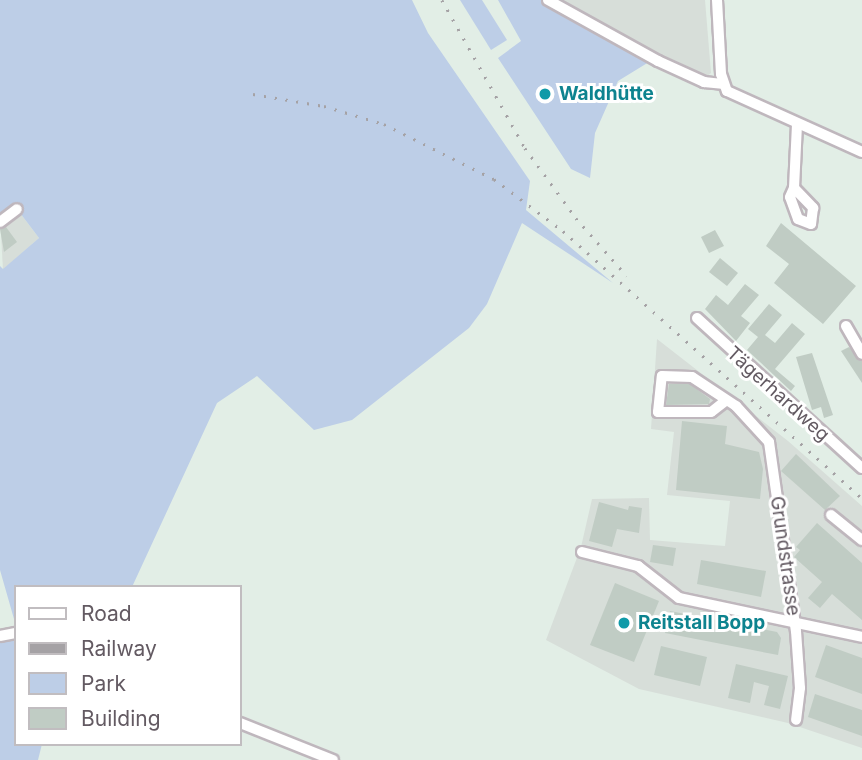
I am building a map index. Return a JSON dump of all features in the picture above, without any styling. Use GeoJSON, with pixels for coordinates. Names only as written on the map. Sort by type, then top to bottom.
{"type":"FeatureCollection","features":[{"type":"Feature","properties":{"kind":"street"},"geometry":{"type":"LineString","coordinates":[[548,0],[658,61],[704,82],[722,84]]}},
{"type":"Feature","properties":{"kind":"street"},"geometry":{"type":"LineString","coordinates":[[717,0],[722,84],[734,97],[862,152]]}},
{"type":"Feature","properties":{"kind":"street"},"geometry":{"type":"LineString","coordinates":[[794,188],[797,125]]}},
{"type":"Feature","properties":{"kind":"street"},"geometry":{"type":"LineString","coordinates":[[0,222],[17,209]]}},
{"type":"Feature","properties":{"kind":"street","name":"Tägerhardweg"},"geometry":{"type":"LineString","coordinates":[[697,318],[862,468]]}},
{"type":"Feature","properties":{"kind":"street"},"geometry":{"type":"LineString","coordinates":[[846,326],[862,354]]}},
{"type":"Feature","properties":{"kind":"street"},"geometry":{"type":"LineString","coordinates":[[662,376],[692,377],[724,402],[711,412],[658,412],[662,376]]}},
{"type":"Feature","properties":{"kind":"street","name":"Grundstrasse"},"geometry":{"type":"LineString","coordinates":[[724,402],[736,406],[769,442],[794,619],[800,688],[796,720]]}},
{"type":"Feature","properties":{"kind":"street"},"geometry":{"type":"LineString","coordinates":[[831,514],[862,540]]}},
{"type":"Feature","properties":{"kind":"street"},"geometry":{"type":"LineString","coordinates":[[582,552],[638,566],[679,598],[794,619],[862,637]]}},
{"type":"Feature","properties":{"kind":"street"},"geometry":{"type":"LineString","coordinates":[[242,724],[333,760]]}},
{"type":"Feature","properties":{"kind":"shaded area"},"geometry":{"type":"Polygon","coordinates":[[[563,0],[705,0],[711,73],[706,77],[655,55],[563,0]]]}},
{"type":"Feature","properties":{"kind":"shaded area"},"geometry":{"type":"Polygon","coordinates":[[[14,205],[39,238],[3,270],[0,216],[14,205]]]}},
{"type":"Feature","properties":{"kind":"shaded area"},"geometry":{"type":"Polygon","coordinates":[[[657,339],[788,441],[862,506],[862,748],[788,723],[639,689],[546,640],[581,547],[592,499],[649,498],[650,540],[725,546],[730,501],[667,495],[674,432],[651,429],[657,339]]]}},
{"type":"Feature","properties":{"kind":"green space"},"geometry":{"type":"Polygon","coordinates":[[[0,0],[412,0],[428,33],[530,181],[526,210],[613,283],[522,223],[487,304],[469,328],[352,420],[314,430],[257,376],[217,403],[133,585],[14,585],[14,619],[0,570],[0,266],[3,269],[39,238],[14,205],[0,216],[0,0]]]}},
{"type":"Feature","properties":{"kind":"green space"},"geometry":{"type":"Polygon","coordinates":[[[460,0],[482,0],[507,40],[491,50],[460,0]]]}},
{"type":"Feature","properties":{"kind":"green space"},"geometry":{"type":"Polygon","coordinates":[[[498,0],[542,0],[649,62],[618,81],[595,133],[590,178],[571,169],[498,58],[521,41],[498,0]]]}},
{"type":"Feature","properties":{"kind":"green space"},"geometry":{"type":"Polygon","coordinates":[[[14,630],[14,746],[42,746],[38,760],[0,760],[0,635],[14,630]]]}},
{"type":"Feature","properties":{"kind":"building"},"geometry":{"type":"Polygon","coordinates":[[[781,223],[856,286],[823,324],[774,283],[789,264],[766,246],[781,223]]]}},
{"type":"Feature","properties":{"kind":"building"},"geometry":{"type":"Polygon","coordinates":[[[6,227],[17,242],[4,252],[0,229],[6,227]]]}},
{"type":"Feature","properties":{"kind":"building"},"geometry":{"type":"Polygon","coordinates":[[[715,230],[724,246],[709,253],[701,237],[715,230]]]}},
{"type":"Feature","properties":{"kind":"building"},"geometry":{"type":"Polygon","coordinates":[[[720,258],[738,273],[727,286],[709,272],[720,258]]]}},
{"type":"Feature","properties":{"kind":"building"},"geometry":{"type":"Polygon","coordinates":[[[745,284],[759,295],[741,316],[750,323],[736,341],[705,309],[716,295],[728,305],[745,284]]]}},
{"type":"Feature","properties":{"kind":"building"},"geometry":{"type":"Polygon","coordinates":[[[769,304],[782,315],[765,335],[775,343],[792,323],[805,334],[775,369],[795,386],[791,391],[747,350],[758,337],[748,329],[769,304]]]}},
{"type":"Feature","properties":{"kind":"building"},"geometry":{"type":"Polygon","coordinates":[[[849,347],[862,361],[862,383],[841,351],[849,347]]]}},
{"type":"Feature","properties":{"kind":"building"},"geometry":{"type":"Polygon","coordinates":[[[812,353],[833,415],[824,418],[821,407],[812,410],[796,357],[812,353]]]}},
{"type":"Feature","properties":{"kind":"building"},"geometry":{"type":"Polygon","coordinates":[[[669,384],[690,384],[710,399],[709,404],[666,405],[669,384]]]}},
{"type":"Feature","properties":{"kind":"building"},"geometry":{"type":"Polygon","coordinates":[[[682,421],[727,426],[725,444],[759,452],[763,469],[760,499],[676,490],[682,421]]]}},
{"type":"Feature","properties":{"kind":"building"},"geometry":{"type":"Polygon","coordinates":[[[796,454],[840,496],[825,510],[781,471],[796,454]]]}},
{"type":"Feature","properties":{"kind":"building"},"geometry":{"type":"Polygon","coordinates":[[[599,502],[628,510],[629,506],[642,508],[639,533],[617,529],[612,547],[589,541],[599,502]]]}},
{"type":"Feature","properties":{"kind":"building"},"geometry":{"type":"Polygon","coordinates":[[[817,523],[862,563],[862,620],[832,594],[820,608],[808,598],[822,582],[794,557],[800,550],[796,547],[817,523]]]}},
{"type":"Feature","properties":{"kind":"building"},"geometry":{"type":"Polygon","coordinates":[[[653,545],[676,548],[673,566],[650,562],[653,545]]]}},
{"type":"Feature","properties":{"kind":"building"},"geometry":{"type":"Polygon","coordinates":[[[701,560],[766,571],[761,597],[697,584],[701,560]]]}},
{"type":"Feature","properties":{"kind":"building","name":"Reitstall Bopp"},"geometry":{"type":"Polygon","coordinates":[[[615,583],[659,601],[634,662],[590,645],[615,583]]]}},
{"type":"Feature","properties":{"kind":"building"},"geometry":{"type":"Polygon","coordinates":[[[670,611],[777,632],[781,638],[778,655],[665,633],[670,611]]]}},
{"type":"Feature","properties":{"kind":"building"},"geometry":{"type":"Polygon","coordinates":[[[826,645],[862,658],[862,694],[815,677],[826,645]]]}},
{"type":"Feature","properties":{"kind":"building"},"geometry":{"type":"Polygon","coordinates":[[[661,646],[707,657],[700,686],[654,675],[661,646]]]}},
{"type":"Feature","properties":{"kind":"building"},"geometry":{"type":"Polygon","coordinates":[[[736,664],[788,676],[780,709],[764,705],[769,686],[754,682],[750,703],[728,698],[736,664]]]}},
{"type":"Feature","properties":{"kind":"building"},"geometry":{"type":"Polygon","coordinates":[[[815,694],[862,710],[862,736],[808,717],[815,694]]]}},
{"type":"Feature","properties":{"kind":"railway"},"geometry":{"type":"LineString","coordinates":[[442,0],[525,148],[576,218],[627,276]]}},
{"type":"Feature","properties":{"kind":"railway"},"geometry":{"type":"LineString","coordinates":[[253,94],[324,106],[384,124],[494,179],[563,231],[862,498]]}},
{"type":"Feature","properties":{"kind":"place","name":"Waldhütte"},"geometry":{"type":"Point","coordinates":[545,94]}},
{"type":"Feature","properties":{"kind":"place","name":"Reitstall Bopp"},"geometry":{"type":"Point","coordinates":[624,623]}}]}
